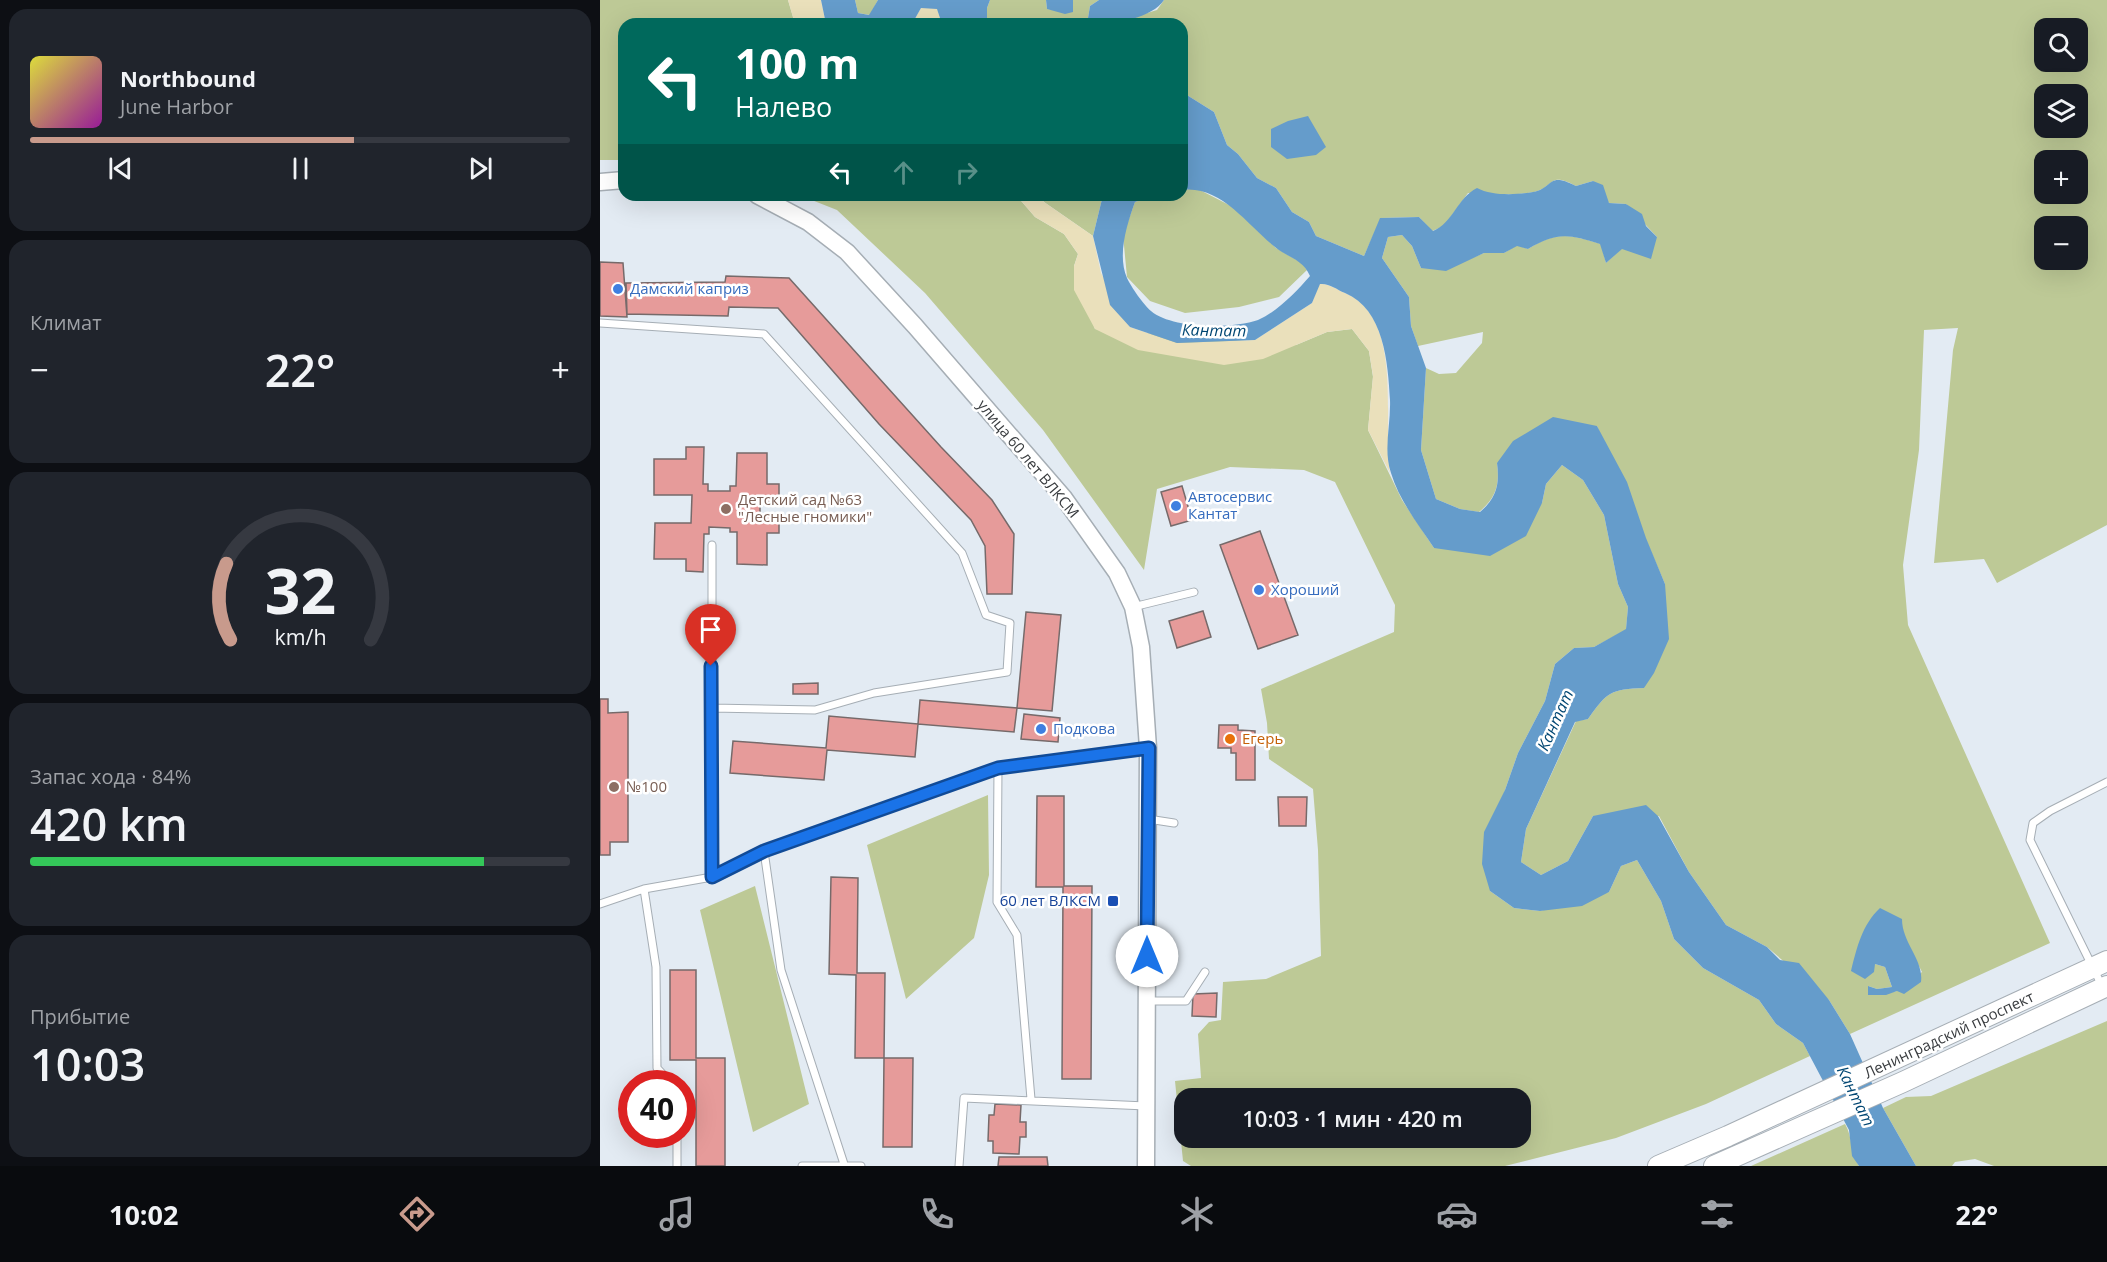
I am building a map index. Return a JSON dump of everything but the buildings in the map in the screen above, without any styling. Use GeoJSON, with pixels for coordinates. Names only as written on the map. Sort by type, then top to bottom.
{"type":"FeatureCollection","features":[{"type":"Feature","properties":{"kind":"main road","name":"Ленинградский проспект"},"geometry":{"type":"LineString","coordinates":[[1658,1166],[1891,1062],[2100,964]]}},
{"type":"Feature","properties":{"kind":"main road","name":"Ленинградский проспект"},"geometry":{"type":"LineString","coordinates":[[1714,1166],[1903,1082],[2105,987]]}},
{"type":"Feature","properties":{"kind":"street"},"geometry":{"type":"LineString","coordinates":[[600,182],[618,180]]}},
{"type":"Feature","properties":{"kind":"street","name":"улица 60 лет ВЛКСМ"},"geometry":{"type":"LineString","coordinates":[[768,201],[808,222],[847,252],[915,326],[1064,498],[1117,573],[1132,607],[1141,647],[1149,748],[1146,1166]]}},
{"type":"Feature","properties":{"kind":"lane"},"geometry":{"type":"LineString","coordinates":[[600,323],[764,333],[962,553],[986,615],[1010,623],[1007,672],[874,693],[814,710],[712,708]]}},
{"type":"Feature","properties":{"kind":"lane"},"geometry":{"type":"LineString","coordinates":[[712,545],[712,877]]}},
{"type":"Feature","properties":{"kind":"lane"},"geometry":{"type":"LineString","coordinates":[[1132,607],[1194,592]]}},
{"type":"Feature","properties":{"kind":"lane"},"geometry":{"type":"LineString","coordinates":[[600,904],[645,889],[712,877],[764,851],[998,768],[1149,748]]}},
{"type":"Feature","properties":{"kind":"lane"},"geometry":{"type":"LineString","coordinates":[[998,768],[997,902],[1017,935],[1031,1100]]}},
{"type":"Feature","properties":{"kind":"lane"},"geometry":{"type":"LineString","coordinates":[[2105,987],[2100,964],[2030,840],[2032,823],[2050,811],[2107,782]]}},
{"type":"Feature","properties":{"kind":"lane"},"geometry":{"type":"LineString","coordinates":[[1148,819],[1174,823]]}},
{"type":"Feature","properties":{"kind":"lane"},"geometry":{"type":"LineString","coordinates":[[764,851],[781,970],[844,1164]]}},
{"type":"Feature","properties":{"kind":"lane"},"geometry":{"type":"LineString","coordinates":[[645,889],[656,967],[657,1068],[659,1070]]}},
{"type":"Feature","properties":{"kind":"lane"},"geometry":{"type":"LineString","coordinates":[[1147,1001],[1186,1001],[1205,972]]}},
{"type":"Feature","properties":{"kind":"lane"},"geometry":{"type":"LineString","coordinates":[[959,1166],[964,1098],[1146,1106]]}},
{"type":"Feature","properties":{"kind":"lane"},"geometry":{"type":"LineString","coordinates":[[677,1148],[677,1166]]}},
{"type":"Feature","properties":{"kind":"lane"},"geometry":{"type":"LineString","coordinates":[[802,1166],[844,1164],[861,1166]]}},
{"type":"Feature","properties":{"kind":"green space"},"geometry":{"type":"Polygon","coordinates":[[[600,0],[788,0],[793,18],[618,18],[618,160],[600,160],[600,0]]]}},
{"type":"Feature","properties":{"kind":"green space"},"geometry":{"type":"Polygon","coordinates":[[[855,0],[878,0],[870,15],[858,13],[855,0]]]}},
{"type":"Feature","properties":{"kind":"green space"},"geometry":{"type":"Polygon","coordinates":[[[990,0],[1046,0],[1047,9],[1073,12],[1073,0],[1099,0],[1090,6],[1088,18],[987,18],[990,0]]]}},
{"type":"Feature","properties":{"kind":"green space"},"geometry":{"type":"Polygon","coordinates":[[[1164,0],[2107,0],[2107,525],[1997,583],[1984,559],[1934,563],[1953,350],[1958,328],[1924,330],[1919,450],[1903,565],[1908,625],[2050,943],[1850,1034],[1829,1000],[1767,947],[1726,925],[1689,872],[1659,816],[1593,816],[1568,861],[1541,875],[1521,862],[1526,829],[1576,721],[1588,719],[1605,698],[1617,691],[1644,688],[1665,584],[1597,426],[1497,463],[1496,491],[1479,512],[1460,509],[1436,499],[1421,450],[1426,368],[1439,374],[1456,373],[1482,343],[1483,332],[1418,346],[1411,326],[1409,297],[1382,258],[1388,237],[1402,235],[1412,246],[1421,268],[1472,258],[1484,253],[1504,253],[1517,245],[1528,249],[1547,239],[1571,236],[1601,244],[1606,263],[1621,249],[1657,237],[1626,204],[1609,203],[1593,181],[1576,186],[1561,180],[1556,180],[1534,192],[1468,193],[1444,226],[1432,231],[1419,217],[1381,218],[1364,256],[1316,236],[1309,222],[1292,212],[1276,188],[1257,178],[1238,154],[1227,145],[1214,112],[1188,96],[1188,18],[1131,18],[1157,10],[1164,0]],[[1902,919],[1875,964],[1885,967],[1892,987],[1877,989],[1868,986],[1879,995],[1897,991],[1922,972],[1902,933],[1902,919]]]}},
{"type":"Feature","properties":{"kind":"green space"},"geometry":{"type":"Polygon","coordinates":[[[1196,188],[1233,207],[1276,248],[1302,263],[1307,270],[1279,297],[1239,307],[1185,313],[1150,301],[1127,277],[1123,235],[1135,202],[1188,201],[1188,189],[1196,188]]]}},
{"type":"Feature","properties":{"kind":"green space"},"geometry":{"type":"Polygon","coordinates":[[[814,201],[1021,201],[1035,217],[1064,234],[1078,254],[1074,266],[1095,329],[1296,345],[1327,332],[1352,329],[1369,351],[1373,377],[1368,430],[1402,500],[1434,548],[1542,503],[1546,484],[1562,465],[1583,480],[1604,515],[1618,584],[1628,607],[1626,630],[1594,647],[1574,648],[1555,664],[1545,701],[1518,753],[1505,790],[1490,891],[1514,908],[1540,911],[1609,892],[1621,866],[1637,860],[1661,901],[1674,939],[1703,968],[1759,1000],[1776,1024],[1803,1043],[1810,1056],[1706,1104],[1616,1138],[1505,1166],[1191,1166],[1183,1161],[1182,1148],[1531,1148],[1531,1088],[1176,1088],[1175,1081],[1201,1078],[1198,1034],[1209,1022],[1221,1020],[1223,982],[1266,979],[1321,956],[1318,850],[1313,789],[1269,759],[1267,723],[1261,689],[1394,632],[1395,605],[1335,482],[1304,470],[1230,467],[1157,489],[1144,570],[1043,430],[925,293],[837,210],[814,201]]]}},
{"type":"Feature","properties":{"kind":"green space"},"geometry":{"type":"Polygon","coordinates":[[[1102,201],[1093,236],[1044,202],[1102,201]]]}},
{"type":"Feature","properties":{"kind":"green space"},"geometry":{"type":"Polygon","coordinates":[[[988,795],[989,875],[974,938],[906,999],[867,845],[988,795]]]}},
{"type":"Feature","properties":{"kind":"green space"},"geometry":{"type":"Polygon","coordinates":[[[755,886],[809,1104],[753,1132],[700,910],[755,886]]]}},
{"type":"Feature","properties":{"kind":"green space"},"geometry":{"type":"Polygon","coordinates":[[[2107,1021],[2107,1166],[1994,1166],[1975,1159],[1955,1162],[1952,1166],[1916,1166],[1883,1108],[1906,1097],[1931,1096],[2107,1021]]]}},
{"type":"Feature","properties":{"kind":"green space"},"geometry":{"type":"Polygon","coordinates":[[[1845,1124],[1859,1166],[1751,1166],[1845,1124]]]}},
{"type":"Feature","properties":{"kind":"sand"},"geometry":{"type":"Polygon","coordinates":[[[788,0],[821,0],[825,18],[793,18],[788,0]]]}},
{"type":"Feature","properties":{"kind":"sand"},"geometry":{"type":"Polygon","coordinates":[[[921,8],[937,8],[940,18],[915,18],[921,8]]]}},
{"type":"Feature","properties":{"kind":"sand"},"geometry":{"type":"Polygon","coordinates":[[[1021,201],[1043,201],[1093,236],[1101,273],[1130,327],[1177,343],[1255,340],[1312,303],[1319,284],[1326,284],[1345,293],[1364,306],[1376,324],[1383,347],[1387,373],[1390,473],[1368,430],[1373,376],[1369,351],[1352,329],[1327,332],[1263,359],[1224,365],[1138,350],[1095,329],[1074,290],[1074,266],[1078,254],[1064,234],[1035,217],[1021,201]]]}},
{"type":"Feature","properties":{"kind":"water"},"geometry":{"type":"Polygon","coordinates":[[[821,0],[855,0],[858,13],[869,15],[878,0],[990,0],[987,18],[940,18],[937,9],[921,8],[915,18],[825,18],[821,0]]]}},
{"type":"Feature","properties":{"kind":"water"},"geometry":{"type":"Polygon","coordinates":[[[1046,0],[1073,0],[1073,12],[1065,14],[1047,9],[1046,0]]]}},
{"type":"Feature","properties":{"kind":"water"},"geometry":{"type":"Polygon","coordinates":[[[1099,0],[1164,0],[1151,11],[1136,18],[1088,18],[1090,6],[1099,0]]]}},
{"type":"Feature","properties":{"kind":"water","name":"Кантат"},"geometry":{"type":"Polygon","coordinates":[[[1188,96],[1214,112],[1227,145],[1238,154],[1257,178],[1276,188],[1292,212],[1309,222],[1316,236],[1364,256],[1380,218],[1419,217],[1433,231],[1446,222],[1464,198],[1477,188],[1497,194],[1519,194],[1540,190],[1555,180],[1576,186],[1593,181],[1603,185],[1609,203],[1626,204],[1642,214],[1646,226],[1657,237],[1651,259],[1622,249],[1606,263],[1600,244],[1563,236],[1538,243],[1528,249],[1517,246],[1504,253],[1484,253],[1446,271],[1421,268],[1412,246],[1402,235],[1388,237],[1382,258],[1409,297],[1411,326],[1426,368],[1421,450],[1436,499],[1460,509],[1480,512],[1490,502],[1496,490],[1497,463],[1513,441],[1553,417],[1597,426],[1627,482],[1665,584],[1669,639],[1654,673],[1644,688],[1617,691],[1605,698],[1588,719],[1575,722],[1526,829],[1521,862],[1541,875],[1568,861],[1593,816],[1646,805],[1658,816],[1689,872],[1726,925],[1767,947],[1780,960],[1799,963],[1829,1000],[1850,1034],[1883,1108],[1916,1166],[1859,1166],[1852,1156],[1849,1130],[1803,1043],[1776,1024],[1759,1000],[1703,968],[1674,939],[1661,901],[1637,860],[1621,866],[1609,892],[1582,906],[1540,911],[1514,908],[1490,891],[1482,864],[1484,832],[1505,790],[1518,753],[1545,701],[1555,664],[1574,648],[1594,647],[1626,629],[1628,607],[1618,584],[1604,515],[1583,480],[1562,465],[1546,484],[1542,503],[1526,536],[1490,556],[1434,548],[1404,502],[1391,473],[1388,455],[1390,400],[1388,370],[1376,324],[1358,301],[1329,285],[1320,284],[1312,303],[1255,340],[1177,343],[1130,327],[1110,305],[1093,236],[1102,201],[1138,201],[1135,202],[1126,230],[1123,250],[1124,269],[1135,291],[1148,308],[1161,317],[1203,326],[1234,325],[1258,320],[1279,307],[1310,276],[1299,262],[1275,247],[1233,208],[1209,194],[1188,190],[1188,96]]]}},
{"type":"Feature","properties":{"kind":"water"},"geometry":{"type":"Polygon","coordinates":[[[1308,116],[1326,147],[1316,155],[1287,159],[1271,147],[1271,129],[1288,121],[1308,116]]]}},
{"type":"Feature","properties":{"kind":"water"},"geometry":{"type":"Polygon","coordinates":[[[1880,908],[1902,919],[1905,936],[1919,966],[1921,982],[1904,994],[1897,991],[1886,995],[1868,995],[1868,986],[1877,989],[1892,987],[1885,967],[1875,964],[1874,972],[1865,979],[1851,971],[1864,929],[1880,908]]]}},
{"type":"Feature","properties":{"kind":"place","name":"Дамский каприз"},"geometry":{"type":"Point","coordinates":[618,289]}},
{"type":"Feature","properties":{"kind":"place","name":"Автосервис Кантат"},"geometry":{"type":"Point","coordinates":[1176,506]}},
{"type":"Feature","properties":{"kind":"place","name":"Детский сад №63 \"Лесные гномики\""},"geometry":{"type":"Point","coordinates":[726,509]}},
{"type":"Feature","properties":{"kind":"place","name":"Хороший"},"geometry":{"type":"Point","coordinates":[1259,590]}},
{"type":"Feature","properties":{"kind":"place","name":"Подкова"},"geometry":{"type":"Point","coordinates":[1041,729]}},
{"type":"Feature","properties":{"kind":"place","name":"Егерь"},"geometry":{"type":"Point","coordinates":[1230,739]}},
{"type":"Feature","properties":{"kind":"place","name":"№100"},"geometry":{"type":"Point","coordinates":[614,787]}},
{"type":"Feature","properties":{"kind":"place","name":"60 лет ВЛКСМ"},"geometry":{"type":"Point","coordinates":[1113,901]}},
{"type":"Feature","properties":{"kind":"route"},"geometry":{"type":"LineString","coordinates":[[711,666],[712,877],[764,851],[998,768],[1149,748],[1147,956]]}}]}
